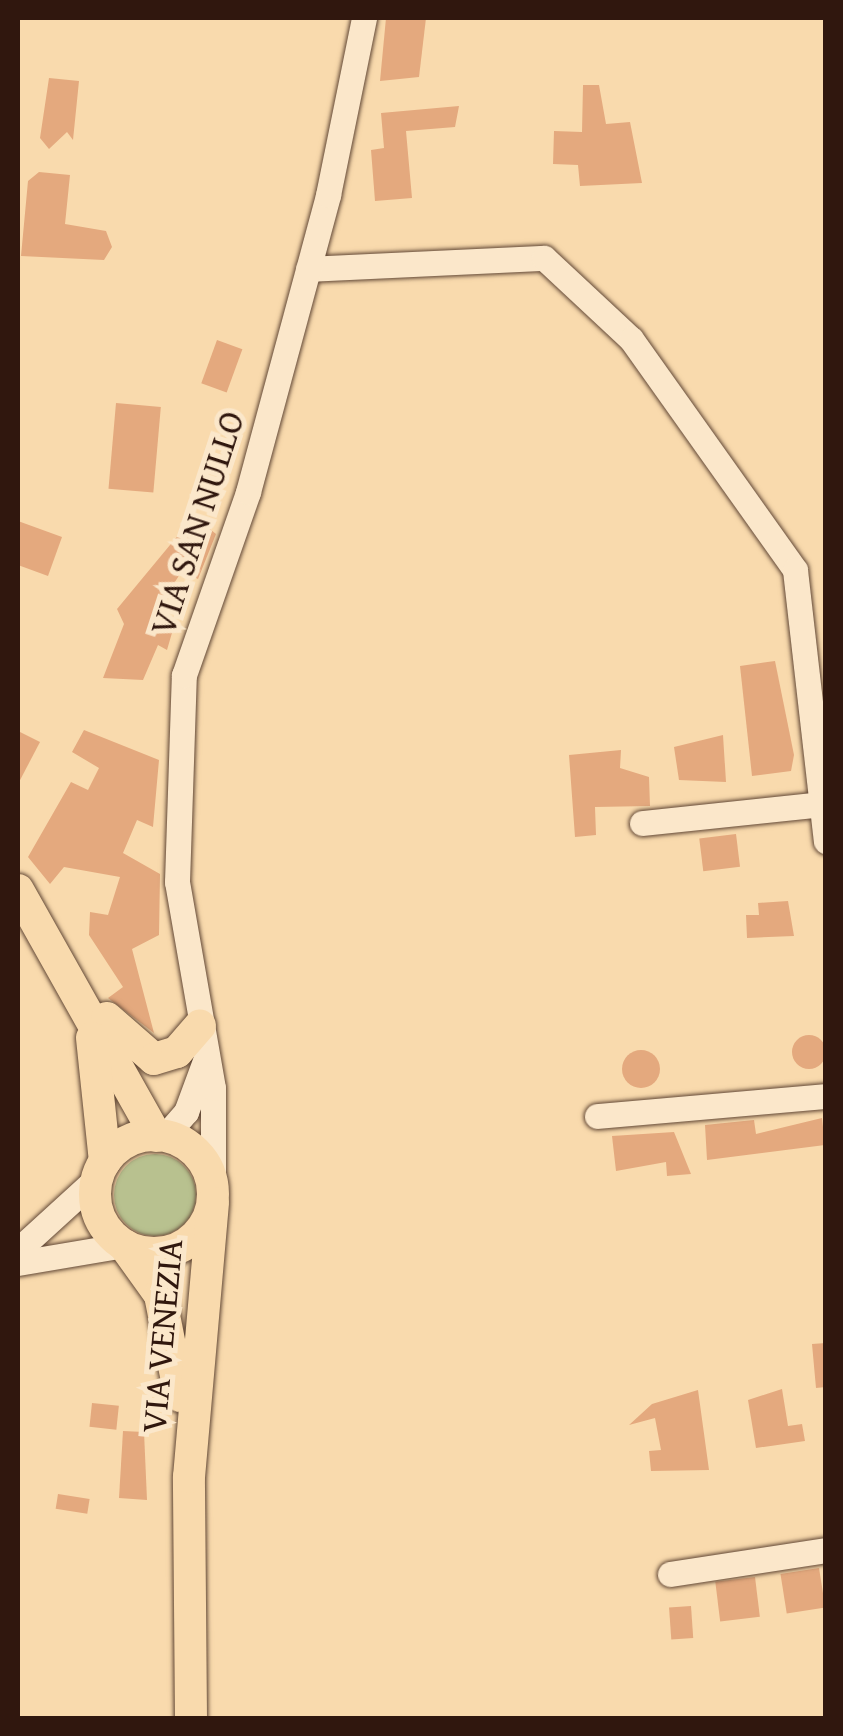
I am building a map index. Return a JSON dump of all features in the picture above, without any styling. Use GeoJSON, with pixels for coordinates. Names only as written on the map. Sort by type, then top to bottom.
{"type":"FeatureCollection","features":[{"type":"Feature","properties":{"kind":"main road"},"geometry":{"type":"LineString","coordinates":[[18,890],[131,1048],[166,1058],[203,1042]]}},
{"type":"Feature","properties":{"kind":"main road"},"geometry":{"type":"LineString","coordinates":[[58,949],[86,1009],[160,1136]]}},
{"type":"Feature","properties":{"kind":"main road"},"geometry":{"type":"LineString","coordinates":[[86,1009],[102,1169],[100,1216],[124,1245],[172,1251],[199,1233],[213,1196],[192,1149],[160,1136],[132,1140],[102,1169]]}},
{"type":"Feature","properties":{"kind":"main road","name":"VIA VENEZIA"},"geometry":{"type":"LineString","coordinates":[[191,1718],[189,1476],[213,1196]]}},
{"type":"Feature","properties":{"kind":"main road","name":"VIA VENEZIA"},"geometry":{"type":"LineString","coordinates":[[124,1245],[174,1332],[189,1476]]}},
{"type":"Feature","properties":{"kind":"street","name":"VIA SAN NULLO"},"geometry":{"type":"LineString","coordinates":[[213,1196],[203,1042],[177,882],[184,675],[248,492],[308,269],[364,18]]}},
{"type":"Feature","properties":{"kind":"street"},"geometry":{"type":"LineString","coordinates":[[308,269],[530,255],[558,263],[632,339],[767,518],[815,609],[826,841]]}},
{"type":"Feature","properties":{"kind":"street"},"geometry":{"type":"LineString","coordinates":[[642,823],[822,804]]}},
{"type":"Feature","properties":{"kind":"street","name":"VIA SAN NULLO"},"geometry":{"type":"LineString","coordinates":[[160,1136],[186,1112],[203,1042]]}},
{"type":"Feature","properties":{"kind":"street"},"geometry":{"type":"LineString","coordinates":[[597,1116],[826,1096]]}},
{"type":"Feature","properties":{"kind":"street"},"geometry":{"type":"LineString","coordinates":[[18,1250],[102,1169]]}},
{"type":"Feature","properties":{"kind":"street"},"geometry":{"type":"LineString","coordinates":[[18,1262],[124,1245]]}},
{"type":"Feature","properties":{"kind":"street"},"geometry":{"type":"LineString","coordinates":[[670,1574],[826,1550]]}},
{"type":"Feature","properties":{"kind":"green space"},"geometry":{"type":"Polygon","coordinates":[[[155,1154],[171,1157],[184,1166],[193,1179],[193,1211],[184,1224],[171,1233],[155,1236],[139,1233],[126,1224],[117,1211],[114,1195],[117,1179],[126,1166],[139,1157],[155,1154]]]}},
{"type":"Feature","properties":{"kind":"building"},"geometry":{"type":"Polygon","coordinates":[[[386,18],[426,18],[419,77],[380,81],[386,18]]]}},
{"type":"Feature","properties":{"kind":"building"},"geometry":{"type":"Polygon","coordinates":[[[49,78],[79,81],[73,140],[67,132],[49,149],[40,138],[49,78]]]}},
{"type":"Feature","properties":{"kind":"building"},"geometry":{"type":"Polygon","coordinates":[[[583,85],[599,85],[606,124],[630,122],[642,183],[580,186],[578,165],[553,164],[554,131],[582,132],[583,85]]]}},
{"type":"Feature","properties":{"kind":"building"},"geometry":{"type":"Polygon","coordinates":[[[459,106],[455,127],[406,131],[412,198],[375,201],[371,150],[384,148],[381,113],[459,106]]]}},
{"type":"Feature","properties":{"kind":"building"},"geometry":{"type":"Polygon","coordinates":[[[39,172],[70,175],[65,224],[106,231],[112,247],[104,260],[21,256],[28,181],[39,172]]]}},
{"type":"Feature","properties":{"kind":"building"},"geometry":{"type":"Polygon","coordinates":[[[217,340],[242,349],[227,392],[201,383],[217,340]]]}},
{"type":"Feature","properties":{"kind":"building"},"geometry":{"type":"Polygon","coordinates":[[[116,403],[161,407],[153,493],[109,489],[116,403]]]}},
{"type":"Feature","properties":{"kind":"building"},"geometry":{"type":"Polygon","coordinates":[[[194,516],[216,534],[198,579],[182,571],[158,608],[176,619],[167,650],[158,645],[143,680],[103,678],[124,624],[117,609],[194,516]]]}},
{"type":"Feature","properties":{"kind":"building"},"geometry":{"type":"Polygon","coordinates":[[[18,521],[62,537],[48,576],[18,565],[18,521]]]}},
{"type":"Feature","properties":{"kind":"building"},"geometry":{"type":"Polygon","coordinates":[[[775,661],[794,755],[791,771],[752,776],[740,666],[775,661]]]}},
{"type":"Feature","properties":{"kind":"building"},"geometry":{"type":"Polygon","coordinates":[[[84,730],[159,760],[153,827],[137,820],[123,853],[160,874],[159,935],[132,949],[154,1033],[108,998],[123,987],[89,935],[90,912],[108,915],[120,877],[64,867],[50,884],[28,857],[71,782],[88,790],[99,768],[72,752],[84,730]]]}},
{"type":"Feature","properties":{"kind":"building"},"geometry":{"type":"Polygon","coordinates":[[[18,731],[40,742],[18,784],[18,731]]]}},
{"type":"Feature","properties":{"kind":"building"},"geometry":{"type":"Polygon","coordinates":[[[723,735],[726,782],[679,780],[674,747],[723,735]]]}},
{"type":"Feature","properties":{"kind":"building"},"geometry":{"type":"Polygon","coordinates":[[[621,750],[620,768],[649,777],[650,806],[595,807],[596,835],[575,837],[569,755],[621,750]]]}},
{"type":"Feature","properties":{"kind":"building"},"geometry":{"type":"Polygon","coordinates":[[[736,834],[740,867],[703,871],[699,839],[736,834]]]}},
{"type":"Feature","properties":{"kind":"building"},"geometry":{"type":"Polygon","coordinates":[[[788,901],[794,936],[747,938],[746,915],[759,915],[758,903],[788,901]]]}},
{"type":"Feature","properties":{"kind":"building"},"geometry":{"type":"Polygon","coordinates":[[[809,1035],[821,1040],[826,1052],[821,1064],[809,1069],[797,1064],[792,1052],[797,1040],[809,1035]]]}},
{"type":"Feature","properties":{"kind":"building"},"geometry":{"type":"Polygon","coordinates":[[[641,1050],[654,1056],[660,1069],[654,1082],[641,1088],[628,1082],[622,1069],[628,1056],[641,1050]]]}},
{"type":"Feature","properties":{"kind":"building"},"geometry":{"type":"Polygon","coordinates":[[[822,1118],[825,1145],[707,1160],[705,1125],[754,1120],[756,1134],[822,1118]]]}},
{"type":"Feature","properties":{"kind":"building"},"geometry":{"type":"Polygon","coordinates":[[[674,1132],[691,1174],[667,1176],[666,1162],[616,1171],[612,1136],[674,1132]]]}},
{"type":"Feature","properties":{"kind":"building"},"geometry":{"type":"Polygon","coordinates":[[[826,1343],[826,1387],[816,1388],[812,1344],[826,1343]]]}},
{"type":"Feature","properties":{"kind":"building"},"geometry":{"type":"Polygon","coordinates":[[[782,1389],[788,1426],[802,1424],[805,1441],[756,1448],[748,1400],[782,1389]]]}},
{"type":"Feature","properties":{"kind":"building"},"geometry":{"type":"Polygon","coordinates":[[[698,1390],[709,1470],[651,1471],[649,1451],[661,1450],[655,1418],[629,1425],[652,1404],[698,1390]]]}},
{"type":"Feature","properties":{"kind":"building"},"geometry":{"type":"Polygon","coordinates":[[[92,1403],[119,1406],[116,1430],[89,1427],[92,1403]]]}},
{"type":"Feature","properties":{"kind":"building"},"geometry":{"type":"Polygon","coordinates":[[[123,1431],[144,1432],[147,1500],[119,1498],[123,1431]]]}},
{"type":"Feature","properties":{"kind":"building"},"geometry":{"type":"Polygon","coordinates":[[[58,1494],[90,1499],[87,1514],[56,1509],[58,1494]]]}},
{"type":"Feature","properties":{"kind":"building"},"geometry":{"type":"Polygon","coordinates":[[[819,1568],[825,1608],[787,1614],[780,1574],[819,1568]]]}},
{"type":"Feature","properties":{"kind":"building"},"geometry":{"type":"Polygon","coordinates":[[[755,1577],[760,1617],[720,1622],[715,1582],[755,1577]]]}},
{"type":"Feature","properties":{"kind":"building"},"geometry":{"type":"Polygon","coordinates":[[[691,1606],[693,1638],[671,1639],[669,1608],[691,1606]]]}}]}
